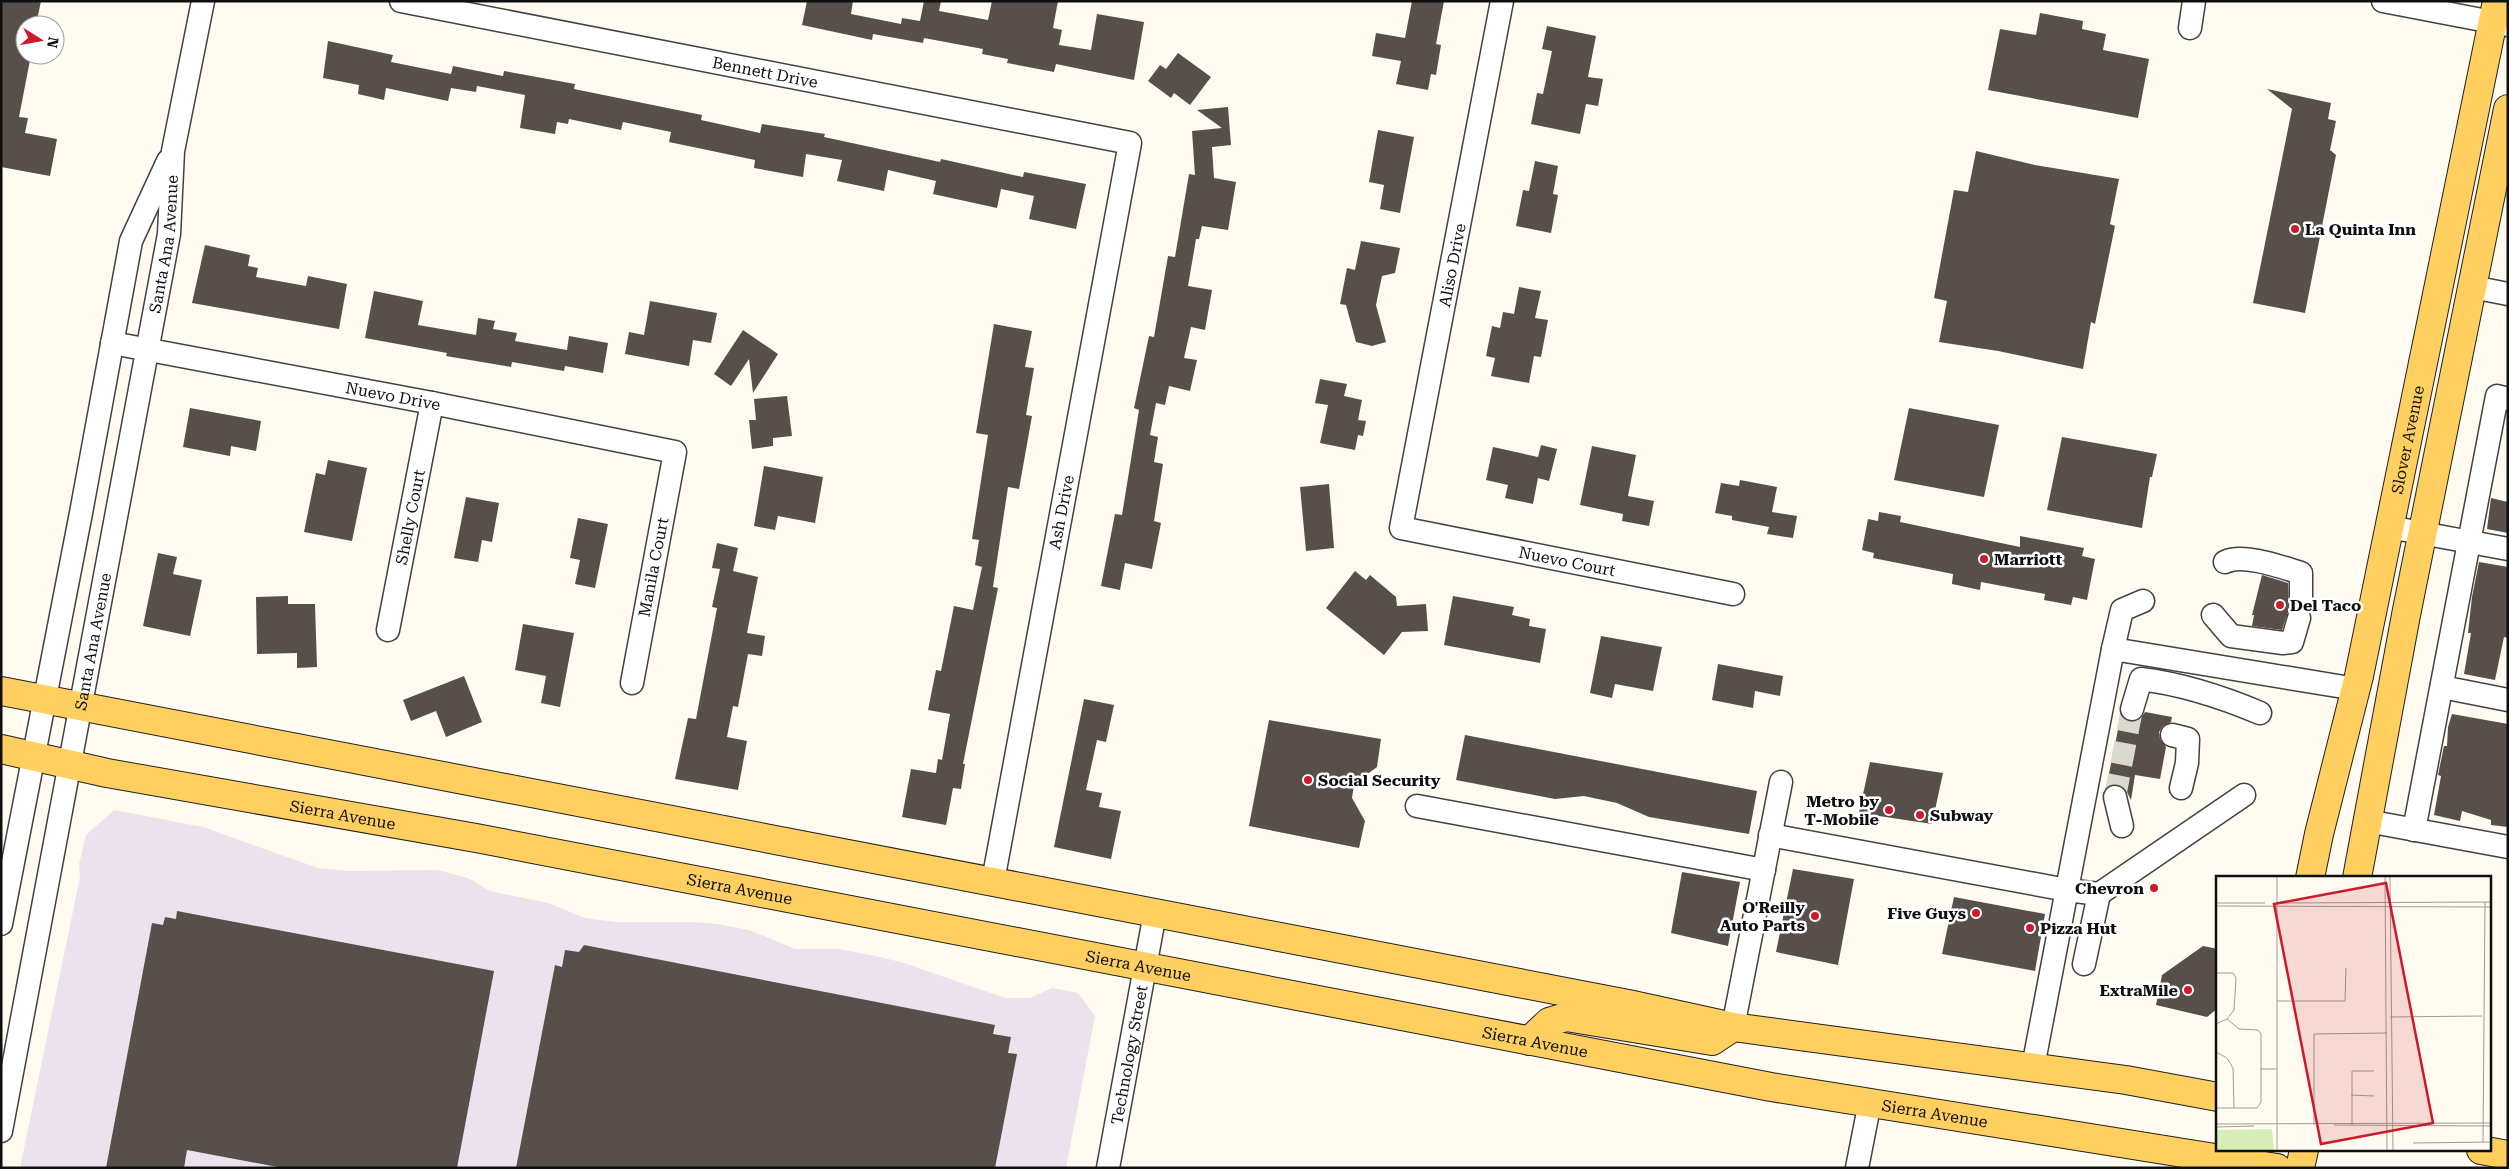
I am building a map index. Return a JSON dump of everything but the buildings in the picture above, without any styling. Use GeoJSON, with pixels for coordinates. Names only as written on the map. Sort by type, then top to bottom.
{"type":"FeatureCollection","features":[{"type":"Feature","properties":{"kind":"main road","name":"Slover Avenue"},"geometry":{"type":"LineString","coordinates":[[2310,876],[2319,834],[2356,689],[2499,16]]}},
{"type":"Feature","properties":{"kind":"main road","name":"Slover Avenue"},"geometry":{"type":"LineString","coordinates":[[2357,876],[2422,533],[2508,110]]}},
{"type":"Feature","properties":{"kind":"main road"},"geometry":{"type":"LineString","coordinates":[[1,691],[993,880],[1619,1002],[1733,1027],[2126,1080],[2216,1098]]}},
{"type":"Feature","properties":{"kind":"main road","name":"Sierra Avenue"},"geometry":{"type":"LineString","coordinates":[[1,749],[70,763],[107,773],[476,838],[1772,1087],[2261,1162]]}},
{"type":"Feature","properties":{"kind":"main road"},"geometry":{"type":"LineString","coordinates":[[1529,1041],[1549,1022],[1566,1017],[1712,1041],[1733,1027]]}},
{"type":"Feature","properties":{"kind":"main road"},"geometry":{"type":"LineString","coordinates":[[2300,1168],[2304,1152]]}},
{"type":"Feature","properties":{"kind":"main road"},"geometry":{"type":"LineString","coordinates":[[2492,1152],[2508,1155]]}},
{"type":"Feature","properties":{"kind":"street","name":"Santa Ana Avenue"},"geometry":{"type":"LineString","coordinates":[[1,1131],[169,234],[173,151],[203,1]]}},
{"type":"Feature","properties":{"kind":"street","name":"Bennett Drive"},"geometry":{"type":"LineString","coordinates":[[400,1],[1130,143]]}},
{"type":"Feature","properties":{"kind":"street","name":"Aliso Drive"},"geometry":{"type":"LineString","coordinates":[[1401,528],[1502,1]]}},
{"type":"Feature","properties":{"kind":"street"},"geometry":{"type":"LineString","coordinates":[[2190,28],[2194,1]]}},
{"type":"Feature","properties":{"kind":"street"},"geometry":{"type":"LineString","coordinates":[[2383,1],[2499,16]]}},
{"type":"Feature","properties":{"kind":"street","name":"Ash Drive"},"geometry":{"type":"LineString","coordinates":[[993,880],[1130,143]]}},
{"type":"Feature","properties":{"kind":"street","name":"Santa Ana Avenue"},"geometry":{"type":"LineString","coordinates":[[1,924],[131,241],[173,151]]}},
{"type":"Feature","properties":{"kind":"street"},"geometry":{"type":"LineString","coordinates":[[2472,287],[2508,294]]}},
{"type":"Feature","properties":{"kind":"street","name":"Nuevo Drive"},"geometry":{"type":"LineString","coordinates":[[112,343],[432,403],[675,452]]}},
{"type":"Feature","properties":{"kind":"street"},"geometry":{"type":"LineString","coordinates":[[2414,830],[2497,396],[2508,398]]}},
{"type":"Feature","properties":{"kind":"street","name":"Shelly Court"},"geometry":{"type":"LineString","coordinates":[[388,630],[432,403]]}},
{"type":"Feature","properties":{"kind":"street","name":"Manila Court"},"geometry":{"type":"LineString","coordinates":[[632,683],[675,452]]}},
{"type":"Feature","properties":{"kind":"street"},"geometry":{"type":"LineString","coordinates":[[2389,527],[2508,549]]}},
{"type":"Feature","properties":{"kind":"street","name":"Nuevo Court"},"geometry":{"type":"LineString","coordinates":[[1401,528],[1733,594]]}},
{"type":"Feature","properties":{"kind":"street"},"geometry":{"type":"LineString","coordinates":[[2213,615],[2231,636],[2283,643],[2292,642],[2300,611],[2301,573],[2273,564],[2233,558],[2225,562]]}},
{"type":"Feature","properties":{"kind":"street"},"geometry":{"type":"LineString","coordinates":[[2032,1068],[2122,610],[2143,601]]}},
{"type":"Feature","properties":{"kind":"street"},"geometry":{"type":"LineString","coordinates":[[2113,649],[2356,689]]}},
{"type":"Feature","properties":{"kind":"street"},"geometry":{"type":"LineString","coordinates":[[2132,709],[2140,679],[2160,681],[2260,713]]}},
{"type":"Feature","properties":{"kind":"street"},"geometry":{"type":"LineString","coordinates":[[2442,687],[2508,700]]}},
{"type":"Feature","properties":{"kind":"street"},"geometry":{"type":"LineString","coordinates":[[2172,735],[2188,739],[2187,763],[2181,788]]}},
{"type":"Feature","properties":{"kind":"street"},"geometry":{"type":"LineString","coordinates":[[1733,1027],[1781,782]]}},
{"type":"Feature","properties":{"kind":"street"},"geometry":{"type":"LineString","coordinates":[[1770,835],[2067,890],[2099,894],[2244,795]]}},
{"type":"Feature","properties":{"kind":"street"},"geometry":{"type":"LineString","coordinates":[[2115,798],[2122,826]]}},
{"type":"Feature","properties":{"kind":"street"},"geometry":{"type":"LineString","coordinates":[[1417,806],[1764,870]]}},
{"type":"Feature","properties":{"kind":"street"},"geometry":{"type":"LineString","coordinates":[[2367,821],[2508,847]]}},
{"type":"Feature","properties":{"kind":"street"},"geometry":{"type":"LineString","coordinates":[[2084,964],[2099,894]]}},
{"type":"Feature","properties":{"kind":"street","name":"Technology Street"},"geometry":{"type":"LineString","coordinates":[[1108,1168],[1155,913]]}},
{"type":"Feature","properties":{"kind":"street"},"geometry":{"type":"LineString","coordinates":[[1857,1168],[1870,1102]]}},
{"type":"Feature","properties":{"kind":"shaded area"},"geometry":{"type":"Polygon","coordinates":[[[114,810],[203,827],[318,868],[349,871],[438,870],[468,878],[490,891],[548,903],[585,918],[615,922],[693,922],[718,924],[749,930],[795,949],[840,949],[901,962],[1005,998],[1030,998],[1052,988],[1078,993],[1095,1016],[1066,1168],[20,1168],[80,877],[79,864],[86,835],[114,810]]]}},
{"type":"Feature","properties":{"kind":"tunnel"},"geometry":{"type":"LineString","coordinates":[[2115,797],[2132,709]]}},
{"type":"Feature","properties":{"kind":"place","name":"La Quinta Inn"},"geometry":{"type":"Point","coordinates":[2295,229]}},
{"type":"Feature","properties":{"kind":"place","name":"Marriott"},"geometry":{"type":"Point","coordinates":[1984,559]}},
{"type":"Feature","properties":{"kind":"place","name":"Del Taco"},"geometry":{"type":"Point","coordinates":[2280,605]}},
{"type":"Feature","properties":{"kind":"place","name":"Social Security"},"geometry":{"type":"Point","coordinates":[1308,780]}},
{"type":"Feature","properties":{"kind":"place","name":"Metro by T-Mobile"},"geometry":{"type":"Point","coordinates":[1889,810]}},
{"type":"Feature","properties":{"kind":"place","name":"Subway"},"geometry":{"type":"Point","coordinates":[1920,815]}},
{"type":"Feature","properties":{"kind":"place","name":"Chevron"},"geometry":{"type":"Point","coordinates":[2154,888]}},
{"type":"Feature","properties":{"kind":"place","name":"Five Guys"},"geometry":{"type":"Point","coordinates":[1976,913]}},
{"type":"Feature","properties":{"kind":"place","name":"O'Reilly Auto Parts"},"geometry":{"type":"Point","coordinates":[1815,916]}},
{"type":"Feature","properties":{"kind":"place","name":"Pizza Hut"},"geometry":{"type":"Point","coordinates":[2030,928]}},
{"type":"Feature","properties":{"kind":"place","name":"ExtraMile"},"geometry":{"type":"Point","coordinates":[2188,990]}}]}
